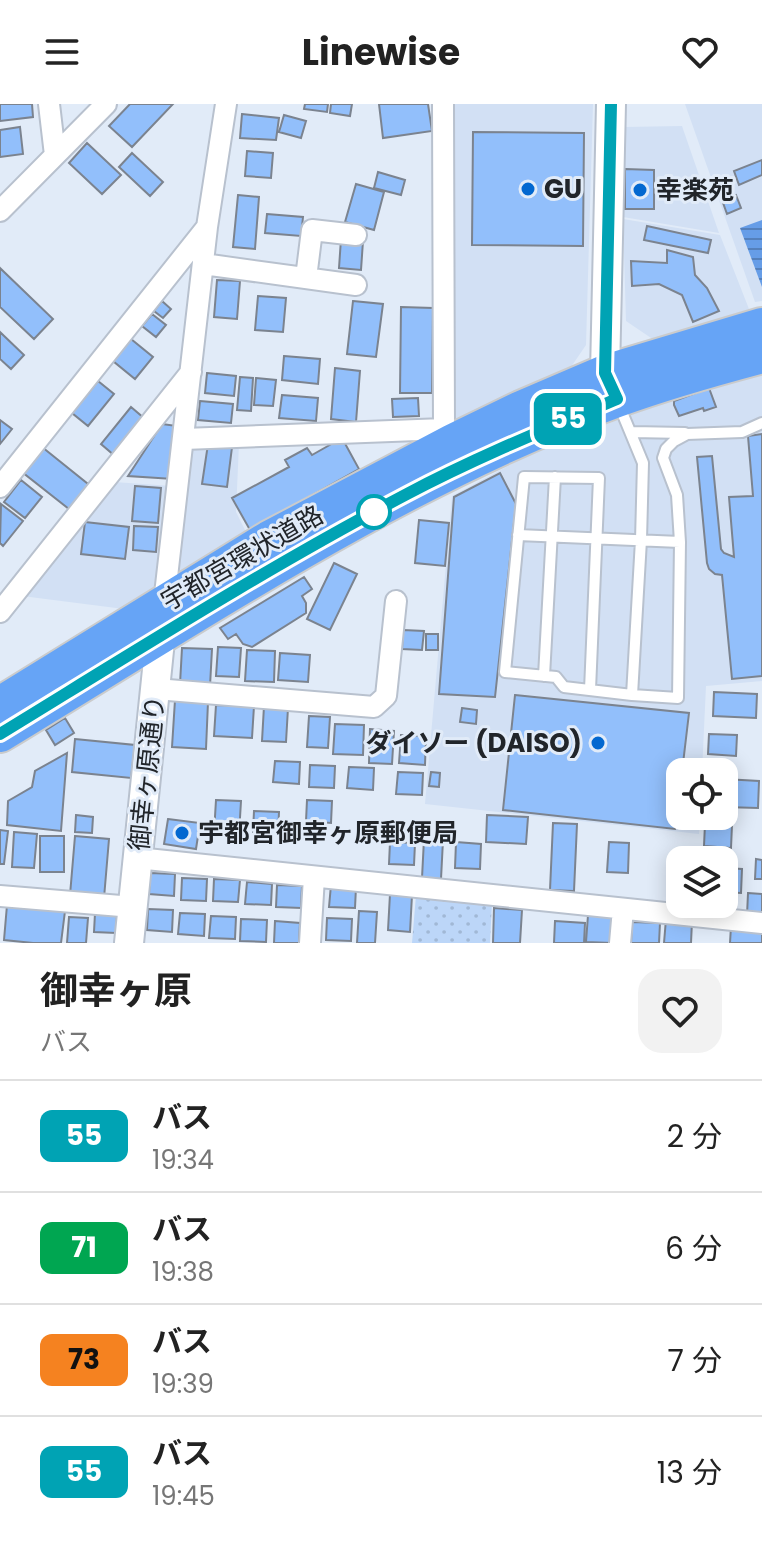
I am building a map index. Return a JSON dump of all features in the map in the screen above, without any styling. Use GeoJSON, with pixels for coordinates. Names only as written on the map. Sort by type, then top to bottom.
{"type":"FeatureCollection","features":[{"type":"Feature","properties":{"kind":"highway","name":"宇都宮環状道路"},"geometry":{"type":"LineString","coordinates":[[0,705],[163,620],[284,563],[407,494],[530,435],[611,386],[762,326]]}},
{"type":"Feature","properties":{"kind":"highway","name":"宇都宮環状道路"},"geometry":{"type":"LineString","coordinates":[[0,734],[163,620],[269,539],[448,436],[521,409],[611,386],[762,355]]}},
{"type":"Feature","properties":{"kind":"street"},"geometry":{"type":"LineString","coordinates":[[49,104],[55,155]]}},
{"type":"Feature","properties":{"kind":"street"},"geometry":{"type":"LineString","coordinates":[[0,211],[106,104]]}},
{"type":"Feature","properties":{"kind":"street"},"geometry":{"type":"LineString","coordinates":[[163,620],[207,227],[226,104]]}},
{"type":"Feature","properties":{"kind":"street"},"geometry":{"type":"LineString","coordinates":[[184,439],[448,436],[443,104]]}},
{"type":"Feature","properties":{"kind":"street"},"geometry":{"type":"LineString","coordinates":[[611,104],[611,386]]}},
{"type":"Feature","properties":{"kind":"street"},"geometry":{"type":"LineString","coordinates":[[0,487],[207,227]]}},
{"type":"Feature","properties":{"kind":"street"},"geometry":{"type":"LineString","coordinates":[[306,278],[312,230],[356,235]]}},
{"type":"Feature","properties":{"kind":"street"},"geometry":{"type":"LineString","coordinates":[[203,264],[356,285]]}},
{"type":"Feature","properties":{"kind":"street"},"geometry":{"type":"LineString","coordinates":[[0,612],[191,372]]}},
{"type":"Feature","properties":{"kind":"street"},"geometry":{"type":"LineString","coordinates":[[156,689],[374,707],[386,696],[396,601]]}},
{"type":"Feature","properties":{"kind":"street","name":"御幸ヶ原通り"},"geometry":{"type":"LineString","coordinates":[[129,943],[163,620]]}},
{"type":"Feature","properties":{"kind":"street"},"geometry":{"type":"LineString","coordinates":[[137,858],[762,923]]}},
{"type":"Feature","properties":{"kind":"street"},"geometry":{"type":"LineString","coordinates":[[310,943],[314,877]]}},
{"type":"Feature","properties":{"kind":"street"},"geometry":{"type":"LineString","coordinates":[[0,896],[133,907]]}},
{"type":"Feature","properties":{"kind":"street"},"geometry":{"type":"LineString","coordinates":[[620,943],[623,909]]}},
{"type":"Feature","properties":{"kind":"lane"},"geometry":{"type":"LineString","coordinates":[[611,386],[643,463],[632,695]]}},
{"type":"Feature","properties":{"kind":"lane"},"geometry":{"type":"LineString","coordinates":[[632,432],[742,432],[762,423]]}},
{"type":"Feature","properties":{"kind":"lane"},"geometry":{"type":"LineString","coordinates":[[590,690],[599,478],[524,477],[505,672],[556,677],[564,687],[632,695],[678,698],[680,542],[677,495],[663,458],[674,441],[687,434]]}},
{"type":"Feature","properties":{"kind":"lane"},"geometry":{"type":"LineString","coordinates":[[544,676],[555,477]]}},
{"type":"Feature","properties":{"kind":"lane"},"geometry":{"type":"LineString","coordinates":[[518,535],[680,542]]}},
{"type":"Feature","properties":{"kind":"shaded area"},"geometry":{"type":"Polygon","coordinates":[[[450,104],[593,104],[586,345],[571,367],[453,422],[450,104]]]}},
{"type":"Feature","properties":{"kind":"shaded area"},"geometry":{"type":"Polygon","coordinates":[[[685,104],[762,104],[762,301],[755,302],[685,104]]]}},
{"type":"Feature","properties":{"kind":"shaded area"},"geometry":{"type":"Polygon","coordinates":[[[682,126],[719,233],[623,217],[624,127],[682,126]]]}},
{"type":"Feature","properties":{"kind":"shaded area"},"geometry":{"type":"Polygon","coordinates":[[[623,219],[720,235],[749,309],[654,340],[626,321],[623,219]]]}},
{"type":"Feature","properties":{"kind":"shaded area"},"geometry":{"type":"Polygon","coordinates":[[[762,371],[762,681],[706,686],[703,758],[666,758],[666,830],[699,830],[699,834],[425,804],[452,496],[536,451],[702,388],[762,371]]]}},
{"type":"Feature","properties":{"kind":"shaded area"},"geometry":{"type":"Polygon","coordinates":[[[239,444],[236,512],[247,534],[124,609],[22,596],[114,482],[186,487],[190,445],[239,444]]]}},
{"type":"Feature","properties":{"kind":"shaded area"},"geometry":{"type":"Polygon","coordinates":[[[416,895],[492,902],[490,943],[412,943],[416,895]]]}},
{"type":"Feature","properties":{"kind":"water"},"geometry":{"type":"Polygon","coordinates":[[[762,220],[762,287],[740,228],[762,220]]]}},
{"type":"Feature","properties":{"kind":"building"},"geometry":{"type":"Polygon","coordinates":[[[0,104],[32,104],[33,117],[0,121],[0,104]]]}},
{"type":"Feature","properties":{"kind":"building"},"geometry":{"type":"Polygon","coordinates":[[[130,104],[173,104],[132,147],[109,126],[130,104]]]}},
{"type":"Feature","properties":{"kind":"building"},"geometry":{"type":"Polygon","coordinates":[[[305,104],[328,104],[327,112],[304,109],[305,104]]]}},
{"type":"Feature","properties":{"kind":"building"},"geometry":{"type":"Polygon","coordinates":[[[331,104],[352,104],[350,116],[330,113],[331,104]]]}},
{"type":"Feature","properties":{"kind":"building"},"geometry":{"type":"Polygon","coordinates":[[[379,104],[428,104],[432,131],[383,138],[379,104]]]}},
{"type":"Feature","properties":{"kind":"building"},"geometry":{"type":"Polygon","coordinates":[[[242,114],[279,118],[276,140],[240,138],[242,114]]]}},
{"type":"Feature","properties":{"kind":"building"},"geometry":{"type":"Polygon","coordinates":[[[284,115],[306,121],[301,138],[279,132],[284,115]]]}},
{"type":"Feature","properties":{"kind":"building"},"geometry":{"type":"Polygon","coordinates":[[[20,127],[23,154],[0,157],[0,130],[20,127]]]}},
{"type":"Feature","properties":{"kind":"building","name":"GU"},"geometry":{"type":"Polygon","coordinates":[[[473,132],[584,133],[583,246],[472,245],[473,132]]]}},
{"type":"Feature","properties":{"kind":"building"},"geometry":{"type":"Polygon","coordinates":[[[87,143],[121,175],[102,194],[69,163],[87,143]]]}},
{"type":"Feature","properties":{"kind":"building"},"geometry":{"type":"Polygon","coordinates":[[[247,151],[273,153],[271,178],[245,176],[247,151]]]}},
{"type":"Feature","properties":{"kind":"building"},"geometry":{"type":"Polygon","coordinates":[[[132,153],[163,182],[150,196],[119,167],[132,153]]]}},
{"type":"Feature","properties":{"kind":"building"},"geometry":{"type":"Polygon","coordinates":[[[762,160],[762,175],[739,185],[734,171],[762,160]]]}},
{"type":"Feature","properties":{"kind":"building","name":"幸楽苑"},"geometry":{"type":"Polygon","coordinates":[[[625,169],[654,170],[654,209],[625,209],[625,169]]]}},
{"type":"Feature","properties":{"kind":"building"},"geometry":{"type":"Polygon","coordinates":[[[378,172],[405,180],[401,195],[374,188],[378,172]]]}},
{"type":"Feature","properties":{"kind":"building"},"geometry":{"type":"Polygon","coordinates":[[[356,184],[384,192],[374,230],[345,222],[356,184]]]}},
{"type":"Feature","properties":{"kind":"building"},"geometry":{"type":"Polygon","coordinates":[[[238,195],[259,197],[255,249],[233,247],[238,195]]]}},
{"type":"Feature","properties":{"kind":"building"},"geometry":{"type":"Polygon","coordinates":[[[736,195],[741,208],[727,214],[722,200],[736,195]]]}},
{"type":"Feature","properties":{"kind":"building"},"geometry":{"type":"Polygon","coordinates":[[[267,214],[303,217],[301,236],[265,233],[267,214]]]}},
{"type":"Feature","properties":{"kind":"building"},"geometry":{"type":"Polygon","coordinates":[[[647,226],[711,240],[708,253],[644,240],[647,226]]]}},
{"type":"Feature","properties":{"kind":"building"},"geometry":{"type":"Polygon","coordinates":[[[341,239],[363,241],[361,270],[339,268],[341,239]]]}},
{"type":"Feature","properties":{"kind":"building"},"geometry":{"type":"Polygon","coordinates":[[[667,250],[693,257],[695,275],[707,288],[719,311],[693,322],[682,295],[659,284],[632,286],[631,261],[667,263],[667,250]]]}},
{"type":"Feature","properties":{"kind":"building"},"geometry":{"type":"Polygon","coordinates":[[[0,268],[53,319],[34,339],[0,307],[0,268]]]}},
{"type":"Feature","properties":{"kind":"building"},"geometry":{"type":"Polygon","coordinates":[[[217,280],[240,281],[237,319],[214,317],[217,280]]]}},
{"type":"Feature","properties":{"kind":"building"},"geometry":{"type":"Polygon","coordinates":[[[258,296],[286,298],[283,332],[255,330],[258,296]]]}},
{"type":"Feature","properties":{"kind":"building"},"geometry":{"type":"Polygon","coordinates":[[[162,301],[171,309],[163,318],[154,311],[162,301]]]}},
{"type":"Feature","properties":{"kind":"building"},"geometry":{"type":"Polygon","coordinates":[[[353,301],[383,304],[376,357],[347,354],[353,301]]]}},
{"type":"Feature","properties":{"kind":"building"},"geometry":{"type":"Polygon","coordinates":[[[401,307],[433,308],[432,393],[400,393],[401,307]]]}},
{"type":"Feature","properties":{"kind":"building"},"geometry":{"type":"Polygon","coordinates":[[[152,314],[166,325],[156,337],[142,326],[152,314]]]}},
{"type":"Feature","properties":{"kind":"building"},"geometry":{"type":"Polygon","coordinates":[[[0,332],[24,355],[11,369],[0,359],[0,332]]]}},
{"type":"Feature","properties":{"kind":"building"},"geometry":{"type":"Polygon","coordinates":[[[131,339],[153,357],[135,379],[113,361],[131,339]]]}},
{"type":"Feature","properties":{"kind":"building"},"geometry":{"type":"Polygon","coordinates":[[[284,356],[320,359],[318,384],[282,380],[284,356]]]}},
{"type":"Feature","properties":{"kind":"building"},"geometry":{"type":"Polygon","coordinates":[[[335,368],[360,371],[356,422],[331,419],[335,368]]]}},
{"type":"Feature","properties":{"kind":"building"},"geometry":{"type":"Polygon","coordinates":[[[207,373],[236,376],[234,396],[205,393],[207,373]]]}},
{"type":"Feature","properties":{"kind":"building"},"geometry":{"type":"Polygon","coordinates":[[[240,377],[253,378],[251,411],[237,410],[240,377]]]}},
{"type":"Feature","properties":{"kind":"building"},"geometry":{"type":"Polygon","coordinates":[[[256,378],[276,380],[273,406],[254,405],[256,378]]]}},
{"type":"Feature","properties":{"kind":"building"},"geometry":{"type":"Polygon","coordinates":[[[98,381],[114,394],[88,426],[72,413],[98,381]]]}},
{"type":"Feature","properties":{"kind":"building"},"geometry":{"type":"Polygon","coordinates":[[[709,388],[716,407],[679,416],[674,401],[709,388]]]}},
{"type":"Feature","properties":{"kind":"building"},"geometry":{"type":"Polygon","coordinates":[[[282,395],[318,398],[316,421],[279,418],[282,395]]]}},
{"type":"Feature","properties":{"kind":"building"},"geometry":{"type":"Polygon","coordinates":[[[418,398],[419,416],[393,417],[392,399],[418,398]]]}},
{"type":"Feature","properties":{"kind":"building"},"geometry":{"type":"Polygon","coordinates":[[[200,401],[233,404],[231,423],[198,420],[200,401]]]}},
{"type":"Feature","properties":{"kind":"building"},"geometry":{"type":"Polygon","coordinates":[[[131,407],[145,419],[115,456],[101,444],[131,407]]]}},
{"type":"Feature","properties":{"kind":"building"},"geometry":{"type":"Polygon","coordinates":[[[0,420],[12,429],[0,444],[0,420]]]}},
{"type":"Feature","properties":{"kind":"building"},"geometry":{"type":"Polygon","coordinates":[[[162,424],[177,426],[173,479],[128,476],[162,424]]]}},
{"type":"Feature","properties":{"kind":"building"},"geometry":{"type":"Polygon","coordinates":[[[762,434],[762,676],[732,679],[722,575],[715,574],[707,563],[697,457],[712,456],[721,549],[734,557],[729,497],[753,496],[748,436],[762,434]]]}},
{"type":"Feature","properties":{"kind":"building"},"geometry":{"type":"Polygon","coordinates":[[[342,438],[359,469],[250,530],[232,498],[289,467],[285,460],[307,448],[312,455],[342,438]]]}},
{"type":"Feature","properties":{"kind":"building"},"geometry":{"type":"Polygon","coordinates":[[[208,444],[232,447],[227,487],[202,484],[208,444]]]}},
{"type":"Feature","properties":{"kind":"building"},"geometry":{"type":"Polygon","coordinates":[[[42,447],[93,488],[74,513],[22,472],[42,447]]]}},
{"type":"Feature","properties":{"kind":"building"},"geometry":{"type":"Polygon","coordinates":[[[500,473],[516,504],[495,697],[439,694],[454,497],[500,473]]]}},
{"type":"Feature","properties":{"kind":"building"},"geometry":{"type":"Polygon","coordinates":[[[21,480],[42,497],[25,518],[4,502],[21,480]]]}},
{"type":"Feature","properties":{"kind":"building"},"geometry":{"type":"Polygon","coordinates":[[[135,486],[161,488],[158,523],[132,521],[135,486]]]}},
{"type":"Feature","properties":{"kind":"building"},"geometry":{"type":"Polygon","coordinates":[[[1,504],[23,521],[3,546],[0,543],[1,504]]]}},
{"type":"Feature","properties":{"kind":"building"},"geometry":{"type":"Polygon","coordinates":[[[419,520],[449,523],[445,566],[415,563],[419,520]]]}},
{"type":"Feature","properties":{"kind":"building"},"geometry":{"type":"Polygon","coordinates":[[[85,522],[129,527],[125,559],[81,554],[85,522]]]}},
{"type":"Feature","properties":{"kind":"building"},"geometry":{"type":"Polygon","coordinates":[[[134,526],[158,527],[156,552],[133,550],[134,526]]]}},
{"type":"Feature","properties":{"kind":"building"},"geometry":{"type":"Polygon","coordinates":[[[334,563],[357,574],[330,630],[307,619],[334,563]]]}},
{"type":"Feature","properties":{"kind":"building"},"geometry":{"type":"Polygon","coordinates":[[[304,577],[312,589],[302,596],[306,613],[252,647],[243,644],[236,634],[228,639],[220,628],[304,577]]]}},
{"type":"Feature","properties":{"kind":"building"},"geometry":{"type":"Polygon","coordinates":[[[403,630],[424,631],[422,650],[402,649],[403,630]]]}},
{"type":"Feature","properties":{"kind":"building"},"geometry":{"type":"Polygon","coordinates":[[[426,634],[438,634],[438,650],[426,650],[426,634]]]}},
{"type":"Feature","properties":{"kind":"building"},"geometry":{"type":"Polygon","coordinates":[[[218,647],[241,648],[239,677],[216,676],[218,647]]]}},
{"type":"Feature","properties":{"kind":"building"},"geometry":{"type":"Polygon","coordinates":[[[182,648],[212,649],[210,686],[180,684],[182,648]]]}},
{"type":"Feature","properties":{"kind":"building"},"geometry":{"type":"Polygon","coordinates":[[[247,650],[275,651],[274,682],[245,681],[247,650]]]}},
{"type":"Feature","properties":{"kind":"building"},"geometry":{"type":"Polygon","coordinates":[[[280,653],[310,655],[308,682],[278,680],[280,653]]]}},
{"type":"Feature","properties":{"kind":"building"},"geometry":{"type":"Polygon","coordinates":[[[714,692],[757,694],[756,718],[713,716],[714,692]]]}},
{"type":"Feature","properties":{"kind":"building","name":"ダイソー (DAISO)"},"geometry":{"type":"Polygon","coordinates":[[[515,695],[689,713],[684,758],[666,758],[666,828],[503,810],[515,695]]]}},
{"type":"Feature","properties":{"kind":"building"},"geometry":{"type":"Polygon","coordinates":[[[175,700],[208,702],[206,749],[172,747],[175,700]]]}},
{"type":"Feature","properties":{"kind":"building"},"geometry":{"type":"Polygon","coordinates":[[[216,705],[254,706],[252,738],[214,736],[216,705]]]}},
{"type":"Feature","properties":{"kind":"building"},"geometry":{"type":"Polygon","coordinates":[[[264,706],[288,708],[286,742],[262,741],[264,706]]]}},
{"type":"Feature","properties":{"kind":"building"},"geometry":{"type":"Polygon","coordinates":[[[462,708],[477,710],[476,724],[460,722],[462,708]]]}},
{"type":"Feature","properties":{"kind":"building"},"geometry":{"type":"Polygon","coordinates":[[[309,716],[330,717],[328,748],[307,747],[309,716]]]}},
{"type":"Feature","properties":{"kind":"building"},"geometry":{"type":"Polygon","coordinates":[[[65,718],[74,733],[55,745],[46,730],[65,718]]]}},
{"type":"Feature","properties":{"kind":"building"},"geometry":{"type":"Polygon","coordinates":[[[335,724],[364,725],[363,755],[333,754],[335,724]]]}},
{"type":"Feature","properties":{"kind":"building"},"geometry":{"type":"Polygon","coordinates":[[[370,729],[394,731],[392,764],[369,763],[370,729]]]}},
{"type":"Feature","properties":{"kind":"building"},"geometry":{"type":"Polygon","coordinates":[[[709,734],[737,735],[736,756],[708,754],[709,734]]]}},
{"type":"Feature","properties":{"kind":"building"},"geometry":{"type":"Polygon","coordinates":[[[401,735],[426,736],[425,765],[399,763],[401,735]]]}},
{"type":"Feature","properties":{"kind":"building"},"geometry":{"type":"Polygon","coordinates":[[[75,739],[135,745],[131,778],[72,772],[75,739]]]}},
{"type":"Feature","properties":{"kind":"building"},"geometry":{"type":"Polygon","coordinates":[[[67,753],[61,831],[7,825],[8,801],[32,787],[35,771],[67,753]]]}},
{"type":"Feature","properties":{"kind":"building"},"geometry":{"type":"Polygon","coordinates":[[[275,761],[300,762],[299,784],[273,782],[275,761]]]}},
{"type":"Feature","properties":{"kind":"building"},"geometry":{"type":"Polygon","coordinates":[[[310,765],[335,766],[334,788],[309,787],[310,765]]]}},
{"type":"Feature","properties":{"kind":"building"},"geometry":{"type":"Polygon","coordinates":[[[349,767],[374,768],[373,790],[347,788],[349,767]]]}},
{"type":"Feature","properties":{"kind":"building"},"geometry":{"type":"Polygon","coordinates":[[[398,772],[423,773],[422,795],[396,794],[398,772]]]}},
{"type":"Feature","properties":{"kind":"building"},"geometry":{"type":"Polygon","coordinates":[[[431,772],[440,773],[439,787],[429,786],[431,772]]]}},
{"type":"Feature","properties":{"kind":"building"},"geometry":{"type":"Polygon","coordinates":[[[738,780],[759,781],[758,808],[738,807],[738,780]]]}},
{"type":"Feature","properties":{"kind":"building"},"geometry":{"type":"Polygon","coordinates":[[[216,800],[241,801],[239,834],[214,833],[216,800]]]}},
{"type":"Feature","properties":{"kind":"building"},"geometry":{"type":"Polygon","coordinates":[[[307,800],[332,801],[331,823],[306,821],[307,800]]]}},
{"type":"Feature","properties":{"kind":"building"},"geometry":{"type":"Polygon","coordinates":[[[254,811],[279,812],[278,834],[253,832],[254,811]]]}},
{"type":"Feature","properties":{"kind":"building"},"geometry":{"type":"Polygon","coordinates":[[[76,815],[93,817],[92,833],[75,832],[76,815]]]}},
{"type":"Feature","properties":{"kind":"building"},"geometry":{"type":"Polygon","coordinates":[[[487,815],[528,817],[526,844],[486,842],[487,815]]]}},
{"type":"Feature","properties":{"kind":"building","name":"宇都宮御幸ヶ原郵便局"},"geometry":{"type":"Polygon","coordinates":[[[168,819],[200,823],[196,849],[164,844],[168,819]]]}},
{"type":"Feature","properties":{"kind":"building"},"geometry":{"type":"Polygon","coordinates":[[[553,823],[577,824],[574,891],[550,890],[553,823]]]}},
{"type":"Feature","properties":{"kind":"building"},"geometry":{"type":"Polygon","coordinates":[[[0,830],[8,831],[4,864],[0,864],[0,830]]]}},
{"type":"Feature","properties":{"kind":"building"},"geometry":{"type":"Polygon","coordinates":[[[705,830],[732,830],[731,846],[704,846],[705,830]]]}},
{"type":"Feature","properties":{"kind":"building"},"geometry":{"type":"Polygon","coordinates":[[[14,832],[37,834],[34,868],[12,867],[14,832]]]}},
{"type":"Feature","properties":{"kind":"building"},"geometry":{"type":"Polygon","coordinates":[[[40,836],[64,836],[64,872],[40,872],[40,836]]]}},
{"type":"Feature","properties":{"kind":"building"},"geometry":{"type":"Polygon","coordinates":[[[75,836],[109,839],[104,898],[70,895],[75,836]]]}},
{"type":"Feature","properties":{"kind":"building"},"geometry":{"type":"Polygon","coordinates":[[[424,839],[443,840],[441,879],[422,878],[424,839]]]}},
{"type":"Feature","properties":{"kind":"building"},"geometry":{"type":"Polygon","coordinates":[[[390,842],[415,843],[414,865],[389,864],[390,842]]]}},
{"type":"Feature","properties":{"kind":"building"},"geometry":{"type":"Polygon","coordinates":[[[456,842],[481,844],[480,869],[455,868],[456,842]]]}},
{"type":"Feature","properties":{"kind":"building"},"geometry":{"type":"Polygon","coordinates":[[[609,842],[629,843],[628,873],[607,872],[609,842]]]}},
{"type":"Feature","properties":{"kind":"building"},"geometry":{"type":"Polygon","coordinates":[[[756,859],[762,860],[762,879],[755,879],[756,859]]]}},
{"type":"Feature","properties":{"kind":"building"},"geometry":{"type":"Polygon","coordinates":[[[738,869],[742,869],[741,893],[738,893],[738,869]]]}},
{"type":"Feature","properties":{"kind":"building"},"geometry":{"type":"Polygon","coordinates":[[[150,873],[175,874],[174,896],[149,894],[150,873]]]}},
{"type":"Feature","properties":{"kind":"building"},"geometry":{"type":"Polygon","coordinates":[[[182,878],[207,879],[206,901],[181,900],[182,878]]]}},
{"type":"Feature","properties":{"kind":"building"},"geometry":{"type":"Polygon","coordinates":[[[214,879],[240,880],[238,902],[213,901],[214,879]]]}},
{"type":"Feature","properties":{"kind":"building"},"geometry":{"type":"Polygon","coordinates":[[[247,882],[272,884],[271,905],[245,904],[247,882]]]}},
{"type":"Feature","properties":{"kind":"building"},"geometry":{"type":"Polygon","coordinates":[[[277,885],[302,886],[301,908],[276,907],[277,885]]]}},
{"type":"Feature","properties":{"kind":"building"},"geometry":{"type":"Polygon","coordinates":[[[331,885],[356,887],[355,908],[329,907],[331,885]]]}},
{"type":"Feature","properties":{"kind":"building"},"geometry":{"type":"Polygon","coordinates":[[[748,893],[762,894],[762,916],[747,915],[748,893]]]}},
{"type":"Feature","properties":{"kind":"building"},"geometry":{"type":"Polygon","coordinates":[[[390,894],[412,895],[410,932],[388,930],[390,894]]]}},
{"type":"Feature","properties":{"kind":"building"},"geometry":{"type":"Polygon","coordinates":[[[7,905],[65,911],[61,943],[4,940],[7,905]]]}},
{"type":"Feature","properties":{"kind":"building"},"geometry":{"type":"Polygon","coordinates":[[[494,908],[522,910],[520,943],[493,943],[494,908]]]}},
{"type":"Feature","properties":{"kind":"building"},"geometry":{"type":"Polygon","coordinates":[[[148,909],[173,910],[172,932],[147,930],[148,909]]]}},
{"type":"Feature","properties":{"kind":"building"},"geometry":{"type":"Polygon","coordinates":[[[359,911],[377,912],[375,943],[357,943],[359,911]]]}},
{"type":"Feature","properties":{"kind":"building"},"geometry":{"type":"Polygon","coordinates":[[[95,913],[117,915],[116,933],[94,932],[95,913]]]}},
{"type":"Feature","properties":{"kind":"building"},"geometry":{"type":"Polygon","coordinates":[[[180,913],[205,914],[204,936],[178,934],[180,913]]]}},
{"type":"Feature","properties":{"kind":"building"},"geometry":{"type":"Polygon","coordinates":[[[588,915],[614,917],[612,943],[586,942],[588,915]]]}},
{"type":"Feature","properties":{"kind":"building"},"geometry":{"type":"Polygon","coordinates":[[[211,916],[236,917],[235,939],[209,938],[211,916]]]}},
{"type":"Feature","properties":{"kind":"building"},"geometry":{"type":"Polygon","coordinates":[[[69,917],[88,918],[86,943],[67,943],[69,917]]]}},
{"type":"Feature","properties":{"kind":"building"},"geometry":{"type":"Polygon","coordinates":[[[327,918],[352,919],[351,941],[326,940],[327,918]]]}},
{"type":"Feature","properties":{"kind":"building"},"geometry":{"type":"Polygon","coordinates":[[[241,919],[267,920],[266,942],[240,941],[241,919]]]}},
{"type":"Feature","properties":{"kind":"building"},"geometry":{"type":"Polygon","coordinates":[[[666,919],[692,921],[691,943],[664,943],[666,919]]]}},
{"type":"Feature","properties":{"kind":"building"},"geometry":{"type":"Polygon","coordinates":[[[275,921],[300,923],[299,943],[274,943],[275,921]]]}},
{"type":"Feature","properties":{"kind":"building"},"geometry":{"type":"Polygon","coordinates":[[[555,921],[585,923],[584,943],[554,943],[555,921]]]}},
{"type":"Feature","properties":{"kind":"building"},"geometry":{"type":"Polygon","coordinates":[[[632,922],[660,923],[659,943],[631,943],[632,922]]]}},
{"type":"Feature","properties":{"kind":"building"},"geometry":{"type":"Polygon","coordinates":[[[731,926],[762,927],[762,943],[730,943],[731,926]]]}},
{"type":"Feature","properties":{"kind":"bus line","name":"55"},"geometry":{"type":"LineString","coordinates":[[0,734],[284,563],[407,494],[530,435],[617,399],[605,373],[611,104]]}},
{"type":"Feature","properties":{"kind":"place","name":"GU"},"geometry":{"type":"Point","coordinates":[528,189]}},
{"type":"Feature","properties":{"kind":"place","name":"幸楽苑"},"geometry":{"type":"Point","coordinates":[640,190]}},
{"type":"Feature","properties":{"kind":"place","name":"ダイソー (DAISO)"},"geometry":{"type":"Point","coordinates":[598,743]}},
{"type":"Feature","properties":{"kind":"place","name":"宇都宮御幸ヶ原郵便局"},"geometry":{"type":"Point","coordinates":[182,833]}}]}
